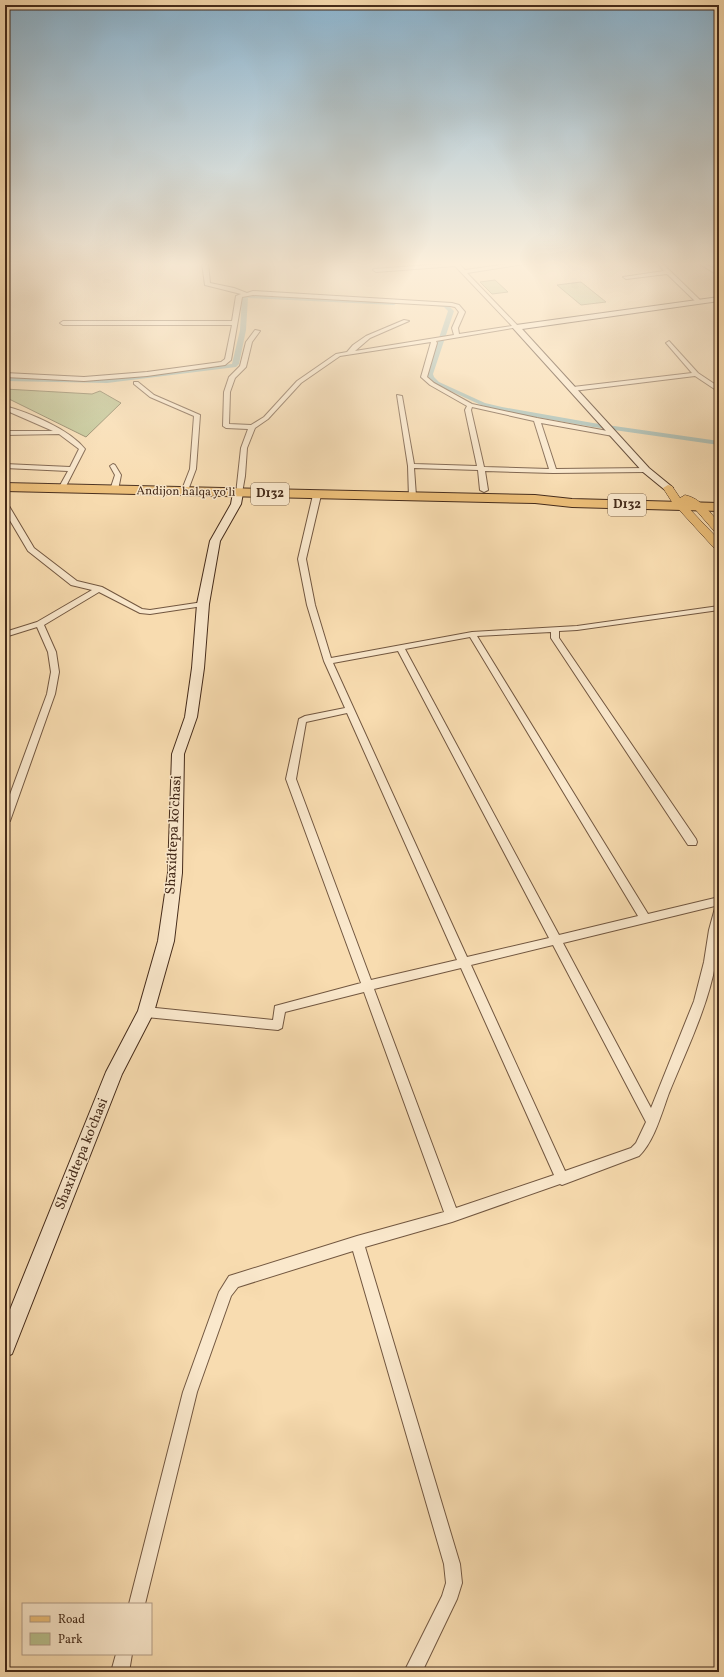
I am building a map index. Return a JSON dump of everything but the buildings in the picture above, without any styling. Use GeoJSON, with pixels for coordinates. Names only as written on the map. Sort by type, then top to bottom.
{"type":"FeatureCollection","features":[{"type":"Feature","properties":{"kind":"highway","name":"Andijon halqa yo‘li"},"geometry":{"type":"LineString","coordinates":[[5,487],[535,499],[572,503],[686,504],[719,507]]}},
{"type":"Feature","properties":{"kind":"highway","name":"Andijon halqa yo‘li"},"geometry":{"type":"LineString","coordinates":[[686,504],[719,501]]}},
{"type":"Feature","properties":{"kind":"main road"},"geometry":{"type":"LineString","coordinates":[[668,488],[719,530]]}},
{"type":"Feature","properties":{"kind":"main road"},"geometry":{"type":"LineString","coordinates":[[686,504],[719,547]]}},
{"type":"Feature","properties":{"kind":"street"},"geometry":{"type":"LineString","coordinates":[[5,375],[84,379],[147,374],[223,364],[228,360],[232,341]]}},
{"type":"Feature","properties":{"kind":"street"},"geometry":{"type":"LineString","coordinates":[[250,341],[243,367],[232,377],[228,392],[226,426],[252,427],[266,418],[299,382],[338,355],[425,341]]}},
{"type":"Feature","properties":{"kind":"street"},"geometry":{"type":"LineString","coordinates":[[350,352],[355,346],[363,341]]}},
{"type":"Feature","properties":{"kind":"street"},"geometry":{"type":"LineString","coordinates":[[434,341],[424,377],[432,384],[470,405],[537,420],[610,430]]}},
{"type":"Feature","properties":{"kind":"street"},"geometry":{"type":"LineString","coordinates":[[528,341],[646,470],[668,488]]}},
{"type":"Feature","properties":{"kind":"street"},"geometry":{"type":"LineString","coordinates":[[669,342],[696,374],[718,390]]}},
{"type":"Feature","properties":{"kind":"street"},"geometry":{"type":"LineString","coordinates":[[572,389],[696,374]]}},
{"type":"Feature","properties":{"kind":"street"},"geometry":{"type":"LineString","coordinates":[[136,383],[152,396],[175,408],[197,415],[193,468],[185,492]]}},
{"type":"Feature","properties":{"kind":"street"},"geometry":{"type":"LineString","coordinates":[[399,396],[411,466],[412,496]]}},
{"type":"Feature","properties":{"kind":"street"},"geometry":{"type":"LineString","coordinates":[[470,405],[468,410],[484,490]]}},
{"type":"Feature","properties":{"kind":"street"},"geometry":{"type":"LineString","coordinates":[[5,408],[61,433],[79,444],[82,449],[62,489]]}},
{"type":"Feature","properties":{"kind":"street"},"geometry":{"type":"LineString","coordinates":[[537,420],[552,471]]}},
{"type":"Feature","properties":{"kind":"street"},"geometry":{"type":"LineString","coordinates":[[238,493],[242,476],[244,448],[252,427]]}},
{"type":"Feature","properties":{"kind":"street"},"geometry":{"type":"LineString","coordinates":[[5,433],[61,433]]}},
{"type":"Feature","properties":{"kind":"street"},"geometry":{"type":"LineString","coordinates":[[5,466],[72,469]]}},
{"type":"Feature","properties":{"kind":"street"},"geometry":{"type":"LineString","coordinates":[[113,466],[118,475],[114,490]]}},
{"type":"Feature","properties":{"kind":"street"},"geometry":{"type":"LineString","coordinates":[[411,466],[552,471],[646,470]]}},
{"type":"Feature","properties":{"kind":"street","name":"Shaxidtepa ko'chasi"},"geometry":{"type":"LineString","coordinates":[[5,1347],[114,1072],[146,1012],[166,941],[175,872],[178,754],[191,717],[198,668],[203,604],[215,541],[236,504],[238,493]]}},
{"type":"Feature","properties":{"kind":"street"},"geometry":{"type":"LineString","coordinates":[[317,495],[302,559],[311,605],[328,661],[463,963],[562,1179]]}},
{"type":"Feature","properties":{"kind":"street"},"geometry":{"type":"LineString","coordinates":[[5,506],[31,549],[74,583],[99,589],[140,611],[150,612],[203,604]]}},
{"type":"Feature","properties":{"kind":"street"},"geometry":{"type":"LineString","coordinates":[[5,635],[40,624],[99,589]]}},
{"type":"Feature","properties":{"kind":"street"},"geometry":{"type":"LineString","coordinates":[[328,661],[472,634],[577,628],[719,608]]}},
{"type":"Feature","properties":{"kind":"street"},"geometry":{"type":"LineString","coordinates":[[5,821],[51,694],[55,672],[52,652],[40,624]]}},
{"type":"Feature","properties":{"kind":"street"},"geometry":{"type":"LineString","coordinates":[[555,629],[555,638],[692,842]]}},
{"type":"Feature","properties":{"kind":"street"},"geometry":{"type":"LineString","coordinates":[[472,634],[645,919]]}},
{"type":"Feature","properties":{"kind":"street"},"geometry":{"type":"LineString","coordinates":[[400,647],[652,1122]]}},
{"type":"Feature","properties":{"kind":"street"},"geometry":{"type":"LineString","coordinates":[[350,710],[305,719],[302,721],[291,779],[452,1216]]}},
{"type":"Feature","properties":{"kind":"street"},"geometry":{"type":"LineString","coordinates":[[146,1012],[278,1025],[280,1009],[367,986],[719,901]]}},
{"type":"Feature","properties":{"kind":"street"},"geometry":{"type":"LineString","coordinates":[[137,1603],[190,1392],[226,1292],[234,1281],[357,1243],[452,1216],[562,1179],[635,1152],[640,1147],[652,1122],[700,1001],[710,962],[714,930],[719,911]]}},
{"type":"Feature","properties":{"kind":"street"},"geometry":{"type":"LineString","coordinates":[[357,1243],[452,1564],[454,1583],[449,1599],[413,1672]]}},
{"type":"Feature","properties":{"kind":"street"},"geometry":{"type":"LineString","coordinates":[[120,1672],[124,1655]]}},
{"type":"Feature","properties":{"kind":"green space"},"geometry":{"type":"Polygon","coordinates":[[[5,389],[92,394],[100,391],[121,403],[86,437],[5,397],[5,389]]]}},
{"type":"Feature","properties":{"kind":"waterway"},"geometry":{"type":"LineString","coordinates":[[5,379],[107,381],[234,366],[236,364],[241,341]]}},
{"type":"Feature","properties":{"kind":"waterway"},"geometry":{"type":"LineString","coordinates":[[441,341],[430,374],[431,378],[437,383],[483,404],[501,409],[593,425],[719,443]]}}]}
